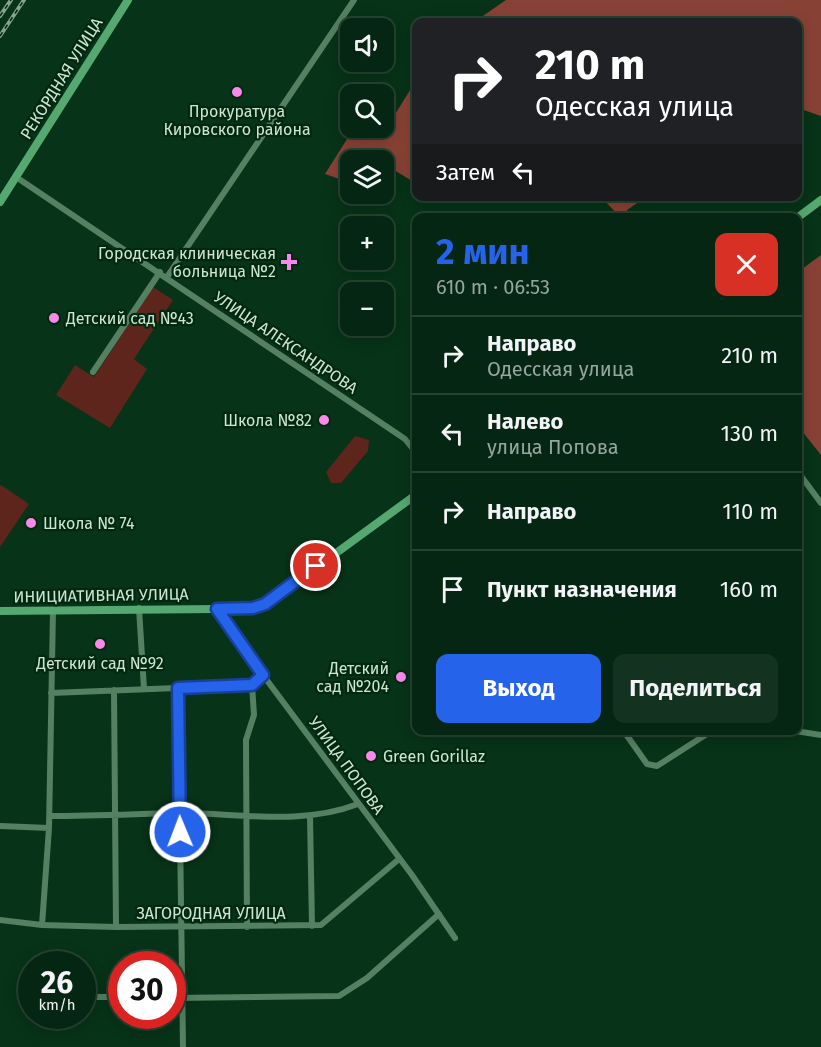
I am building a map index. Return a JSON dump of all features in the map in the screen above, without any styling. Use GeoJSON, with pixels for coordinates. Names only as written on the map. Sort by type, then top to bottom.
{"type":"FeatureCollection","features":[{"type":"Feature","properties":{"kind":"main road","name":"РЕКОРДНАЯ УЛИЦА"},"geometry":{"type":"LineString","coordinates":[[0,202],[128,0]]}},
{"type":"Feature","properties":{"kind":"main road"},"geometry":{"type":"LineString","coordinates":[[802,214],[821,200]]}},
{"type":"Feature","properties":{"kind":"main road","name":"ИНИЦИАТИВНАЯ УЛИЦА"},"geometry":{"type":"LineString","coordinates":[[0,610],[253,608],[265,604],[412,498]]}},
{"type":"Feature","properties":{"kind":"street"},"geometry":{"type":"LineString","coordinates":[[166,276],[354,0]]}},
{"type":"Feature","properties":{"kind":"street","name":"УЛИЦА АЛЕКСАНДРОВА"},"geometry":{"type":"LineString","coordinates":[[16,177],[405,439],[412,448]]}},
{"type":"Feature","properties":{"kind":"street"},"geometry":{"type":"LineString","coordinates":[[93,372],[160,272]]}},
{"type":"Feature","properties":{"kind":"street"},"geometry":{"type":"LineString","coordinates":[[802,477],[821,503]]}},
{"type":"Feature","properties":{"kind":"street"},"geometry":{"type":"LineString","coordinates":[[139,608],[144,689]]}},
{"type":"Feature","properties":{"kind":"street","name":"УЛИЦА ПОПОВА"},"geometry":{"type":"LineString","coordinates":[[217,609],[455,938]]}},
{"type":"Feature","properties":{"kind":"street"},"geometry":{"type":"LineString","coordinates":[[42,925],[50,816],[53,610]]}},
{"type":"Feature","properties":{"kind":"street"},"geometry":{"type":"LineString","coordinates":[[51,693],[252,685],[263,675]]}},
{"type":"Feature","properties":{"kind":"street"},"geometry":{"type":"LineString","coordinates":[[247,927],[246,740],[254,715],[252,685]]}},
{"type":"Feature","properties":{"kind":"street"},"geometry":{"type":"LineString","coordinates":[[178,688],[181,951]]}},
{"type":"Feature","properties":{"kind":"street"},"geometry":{"type":"LineString","coordinates":[[114,690],[117,927]]}},
{"type":"Feature","properties":{"kind":"street"},"geometry":{"type":"LineString","coordinates":[[802,732],[821,735]]}},
{"type":"Feature","properties":{"kind":"street"},"geometry":{"type":"LineString","coordinates":[[627,735],[647,764],[657,766],[705,735]]}},
{"type":"Feature","properties":{"kind":"street"},"geometry":{"type":"LineString","coordinates":[[50,816],[117,817],[180,813],[310,816],[358,804]]}},
{"type":"Feature","properties":{"kind":"street"},"geometry":{"type":"LineString","coordinates":[[310,816],[312,926]]}},
{"type":"Feature","properties":{"kind":"street"},"geometry":{"type":"LineString","coordinates":[[0,826],[49,828]]}},
{"type":"Feature","properties":{"kind":"street","name":"ЗАГОРОДНАЯ УЛИЦА"},"geometry":{"type":"LineString","coordinates":[[0,920],[42,925],[117,927],[312,926],[329,921],[399,859]]}},
{"type":"Feature","properties":{"kind":"street"},"geometry":{"type":"LineString","coordinates":[[186,998],[339,996],[367,978],[439,914]]}},
{"type":"Feature","properties":{"kind":"street"},"geometry":{"type":"LineString","coordinates":[[183,1029],[183,1047]]}},
{"type":"Feature","properties":{"kind":"shaded area"},"geometry":{"type":"Polygon","coordinates":[[[506,0],[821,0],[821,116],[802,109],[802,18],[480,18],[506,0]]]}},
{"type":"Feature","properties":{"kind":"shaded area"},"geometry":{"type":"Polygon","coordinates":[[[412,87],[412,181],[394,170],[394,150],[340,150],[348,138],[394,138],[394,116],[412,87]]]}},
{"type":"Feature","properties":{"kind":"shaded area"},"geometry":{"type":"Polygon","coordinates":[[[340,150],[340,179],[325,174],[340,150]]]}},
{"type":"Feature","properties":{"kind":"shaded area"},"geometry":{"type":"Polygon","coordinates":[[[605,201],[640,201],[627,210],[628,213],[616,213],[605,201]]]}},
{"type":"Feature","properties":{"kind":"shaded area"},"geometry":{"type":"Polygon","coordinates":[[[821,255],[821,455],[802,431],[802,269],[821,255]]]}},
{"type":"Feature","properties":{"kind":"shaded area"},"geometry":{"type":"Polygon","coordinates":[[[153,287],[173,300],[134,359],[147,369],[110,428],[56,395],[75,365],[94,377],[153,287]]]}},
{"type":"Feature","properties":{"kind":"shaded area"},"geometry":{"type":"Polygon","coordinates":[[[355,436],[369,440],[368,451],[341,483],[331,483],[326,472],[355,436]]]}},
{"type":"Feature","properties":{"kind":"shaded area"},"geometry":{"type":"Polygon","coordinates":[[[0,486],[29,504],[0,547],[0,486]]]}},
{"type":"Feature","properties":{"kind":"railway"},"geometry":{"type":"LineString","coordinates":[[0,16],[11,0]]}},
{"type":"Feature","properties":{"kind":"railway"},"geometry":{"type":"LineString","coordinates":[[0,36],[24,0]]}},
{"type":"Feature","properties":{"kind":"place","name":"Прокуратура Кировского района"},"geometry":{"type":"Point","coordinates":[237,92]}},
{"type":"Feature","properties":{"kind":"place","name":"Городская клиническая больница №2"},"geometry":{"type":"Point","coordinates":[289,262]}},
{"type":"Feature","properties":{"kind":"place","name":"Детский сад №43"},"geometry":{"type":"Point","coordinates":[54,318]}},
{"type":"Feature","properties":{"kind":"place","name":"Школа №82"},"geometry":{"type":"Point","coordinates":[324,420]}},
{"type":"Feature","properties":{"kind":"place","name":"Школа № 74"},"geometry":{"type":"Point","coordinates":[31,523]}},
{"type":"Feature","properties":{"kind":"place","name":"Детский сад №92"},"geometry":{"type":"Point","coordinates":[100,644]}},
{"type":"Feature","properties":{"kind":"place","name":"Детский сад №204"},"geometry":{"type":"Point","coordinates":[401,677]}},
{"type":"Feature","properties":{"kind":"place","name":"Green Gorillaz"},"geometry":{"type":"Point","coordinates":[371,756]}},
{"type":"Feature","properties":{"kind":"route"},"geometry":{"type":"LineString","coordinates":[[180,832],[178,688],[252,685],[263,675],[217,609],[253,608],[265,604],[316,566]]}}]}
